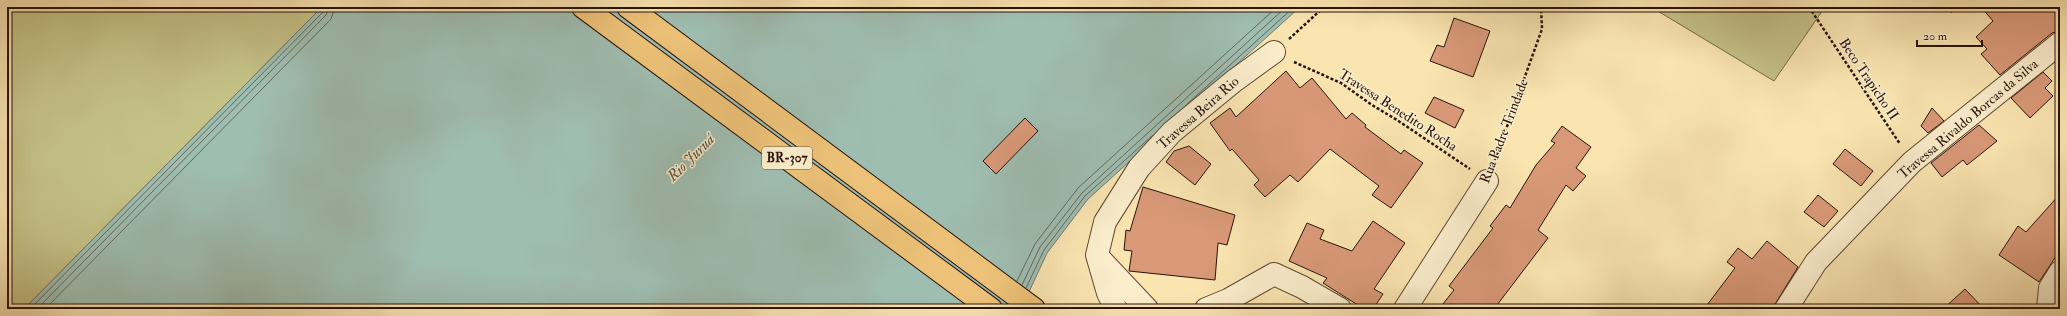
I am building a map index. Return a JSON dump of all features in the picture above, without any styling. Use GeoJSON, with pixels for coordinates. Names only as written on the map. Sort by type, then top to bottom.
{"type":"FeatureCollection","features":[{"type":"Feature","properties":{"kind":"main road","name":"BR-307"},"geometry":{"type":"LineString","coordinates":[[583,7],[991,309]]}},
{"type":"Feature","properties":{"kind":"main road","name":"BR-307"},"geometry":{"type":"LineString","coordinates":[[628,7],[1034,309]]}},
{"type":"Feature","properties":{"kind":"street","name":"Travessa Rivaldo Borcas da Silva"},"geometry":{"type":"LineString","coordinates":[[1786,309],[1816,262],[1912,162],[2060,43]]}},
{"type":"Feature","properties":{"kind":"street","name":"Travessa Beira Rio"},"geometry":{"type":"LineString","coordinates":[[1116,309],[1108,293],[1097,256],[1105,222],[1139,168],[1172,132],[1234,80],[1274,52]]}},
{"type":"Feature","properties":{"kind":"street","name":"Rua Padre Trindade"},"geometry":{"type":"LineString","coordinates":[[1405,309],[1487,181]]}},
{"type":"Feature","properties":{"kind":"street"},"geometry":{"type":"LineString","coordinates":[[1097,256],[1147,309]]}},
{"type":"Feature","properties":{"kind":"street"},"geometry":{"type":"LineString","coordinates":[[2048,309],[2050,288],[2060,272]]}},
{"type":"Feature","properties":{"kind":"street"},"geometry":{"type":"LineString","coordinates":[[1206,309],[1228,300],[1274,274],[1302,287],[1340,309]]}},
{"type":"Feature","properties":{"kind":"path"},"geometry":{"type":"LineString","coordinates":[[1274,52],[1324,7]]}},
{"type":"Feature","properties":{"kind":"path","name":"Rua Padre Trindade"},"geometry":{"type":"LineString","coordinates":[[1487,181],[1542,29],[1541,7]]}},
{"type":"Feature","properties":{"kind":"path","name":"Beco Trapicho II"},"geometry":{"type":"LineString","coordinates":[[1809,7],[1912,162]]}},
{"type":"Feature","properties":{"kind":"path"},"geometry":{"type":"LineString","coordinates":[[1947,7],[1952,12]]}},
{"type":"Feature","properties":{"kind":"path","name":"Travessa Benedito Rocha"},"geometry":{"type":"LineString","coordinates":[[1274,52],[1341,83],[1487,181]]}},
{"type":"Feature","properties":{"kind":"shaded area"},"geometry":{"type":"Polygon","coordinates":[[[7,7],[322,7],[24,309],[7,309],[7,7]]]}},
{"type":"Feature","properties":{"kind":"shaded area"},"geometry":{"type":"Polygon","coordinates":[[[1651,7],[1825,7],[1774,81],[1651,7]]]}},
{"type":"Feature","properties":{"kind":"water","name":"Rio Juruá"},"geometry":{"type":"Polygon","coordinates":[[[322,7],[1300,7],[1088,199],[1047,253],[1021,309],[24,309],[322,7]]]}},
{"type":"Feature","properties":{"kind":"building"},"geometry":{"type":"Polygon","coordinates":[[[1981,7],[2060,7],[2060,31],[2052,33],[2000,75],[1981,54],[1987,49],[1976,37],[1993,21],[1981,7]]]}},
{"type":"Feature","properties":{"kind":"building"},"geometry":{"type":"Polygon","coordinates":[[[1454,18],[1490,31],[1473,77],[1430,61],[1437,45],[1444,47],[1454,18]]]}},
{"type":"Feature","properties":{"kind":"building"},"geometry":{"type":"Polygon","coordinates":[[[1286,71],[1300,88],[1312,78],[1346,119],[1352,113],[1366,125],[1365,127],[1401,154],[1404,150],[1423,163],[1391,208],[1372,195],[1379,186],[1330,149],[1298,182],[1290,175],[1265,197],[1254,185],[1259,180],[1232,149],[1230,151],[1210,123],[1230,108],[1236,117],[1286,71]]]}},
{"type":"Feature","properties":{"kind":"building"},"geometry":{"type":"Polygon","coordinates":[[[2043,72],[2052,81],[2045,88],[2053,96],[2030,118],[2011,98],[2043,72]]]}},
{"type":"Feature","properties":{"kind":"building"},"geometry":{"type":"Polygon","coordinates":[[[1434,97],[1464,110],[1455,128],[1425,113],[1434,97]]]}},
{"type":"Feature","properties":{"kind":"building"},"geometry":{"type":"Polygon","coordinates":[[[1932,108],[1944,121],[1928,133],[1921,126],[1932,108]]]}},
{"type":"Feature","properties":{"kind":"building"},"geometry":{"type":"Polygon","coordinates":[[[1025,118],[1038,131],[996,174],[983,161],[1025,118]]]}},
{"type":"Feature","properties":{"kind":"building"},"geometry":{"type":"Polygon","coordinates":[[[1979,125],[1997,141],[1967,165],[1963,160],[1942,177],[1931,163],[1979,125]]]}},
{"type":"Feature","properties":{"kind":"building"},"geometry":{"type":"Polygon","coordinates":[[[1562,126],[1591,147],[1576,168],[1586,176],[1573,191],[1566,185],[1538,230],[1548,238],[1494,309],[1439,309],[1454,290],[1449,286],[1493,228],[1490,226],[1506,205],[1510,208],[1536,165],[1555,143],[1551,141],[1562,126]]]}},
{"type":"Feature","properties":{"kind":"building"},"geometry":{"type":"Polygon","coordinates":[[[1189,146],[1211,164],[1195,185],[1166,162],[1174,151],[1189,146]]]}},
{"type":"Feature","properties":{"kind":"building"},"geometry":{"type":"Polygon","coordinates":[[[1845,149],[1873,171],[1861,186],[1833,164],[1845,149]]]}},
{"type":"Feature","properties":{"kind":"building"},"geometry":{"type":"Polygon","coordinates":[[[1143,187],[1235,215],[1227,245],[1218,243],[1215,280],[1129,271],[1132,251],[1124,250],[1126,230],[1130,231],[1143,187]]]}},
{"type":"Feature","properties":{"kind":"building"},"geometry":{"type":"Polygon","coordinates":[[[2060,194],[2060,250],[2039,282],[1999,255],[2018,226],[2026,232],[2060,194]]]}},
{"type":"Feature","properties":{"kind":"building"},"geometry":{"type":"Polygon","coordinates":[[[1818,195],[1838,211],[1824,227],[1804,212],[1818,195]]]}},
{"type":"Feature","properties":{"kind":"building"},"geometry":{"type":"Polygon","coordinates":[[[1373,221],[1405,243],[1374,289],[1383,294],[1373,309],[1364,309],[1323,283],[1327,278],[1289,261],[1307,223],[1324,230],[1320,239],[1352,251],[1373,221]]]}},
{"type":"Feature","properties":{"kind":"building"},"geometry":{"type":"Polygon","coordinates":[[[1767,241],[1798,267],[1772,309],[1704,309],[1735,268],[1727,262],[1738,248],[1752,259],[1767,241]]]}},
{"type":"Feature","properties":{"kind":"building"},"geometry":{"type":"Polygon","coordinates":[[[1965,289],[1984,309],[1943,309],[1965,289]]]}}]}
